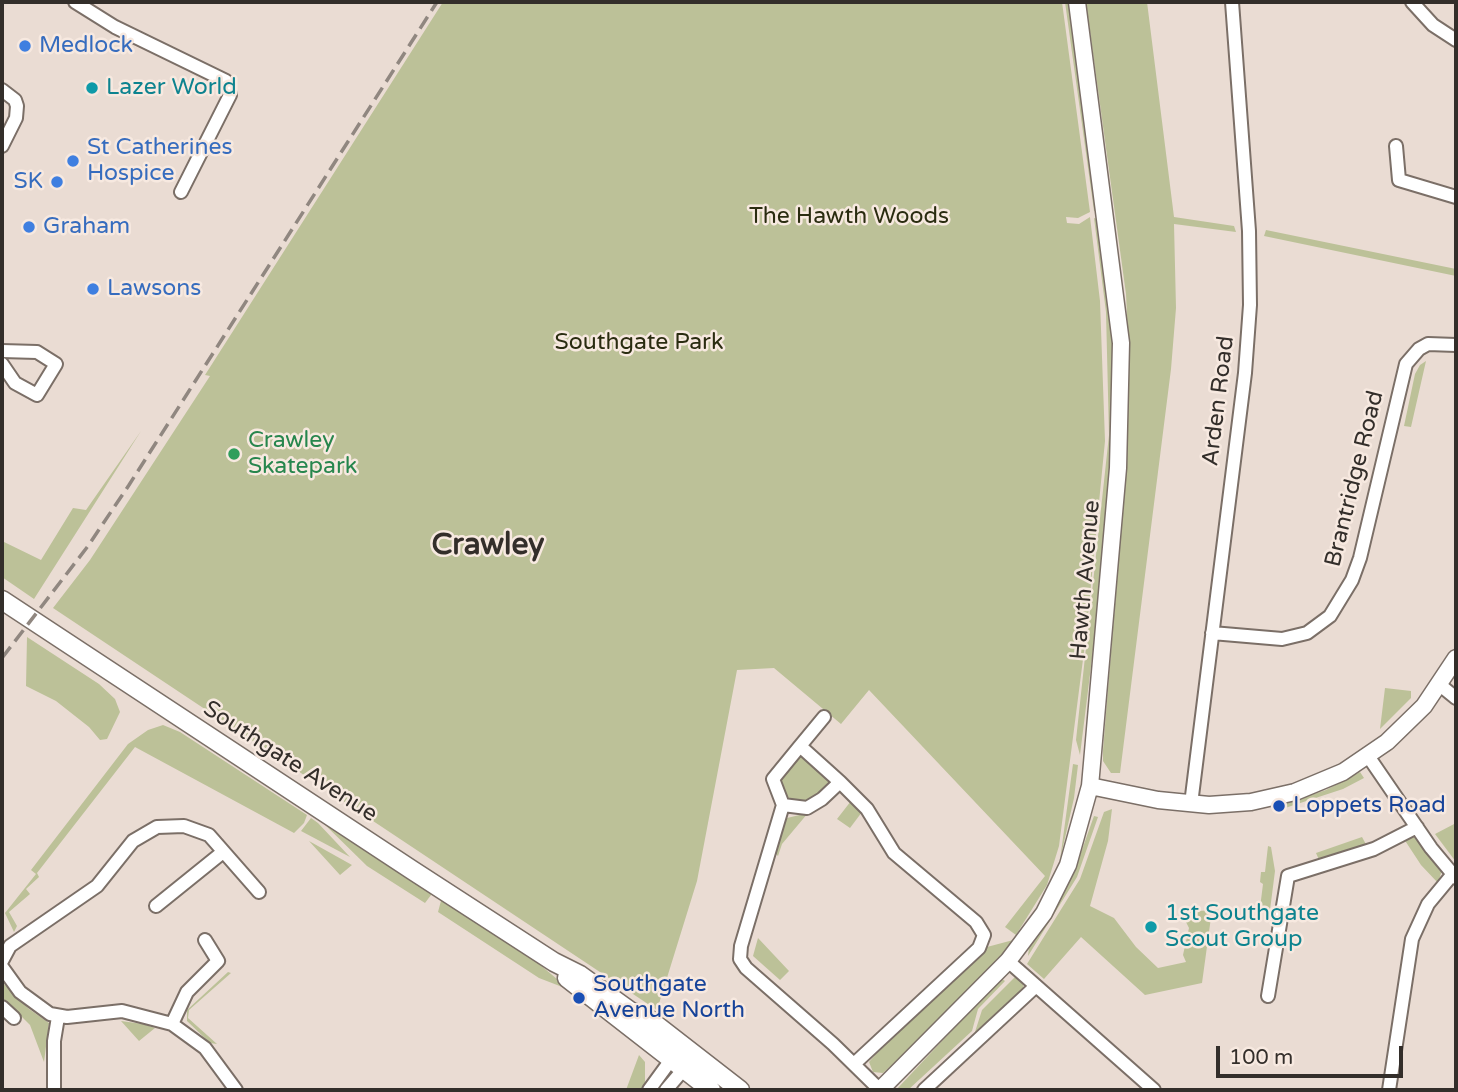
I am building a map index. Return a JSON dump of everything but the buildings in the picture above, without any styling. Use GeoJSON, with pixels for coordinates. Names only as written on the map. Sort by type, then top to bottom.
{"type":"FeatureCollection","features":[{"type":"Feature","properties":{"kind":"main road","name":"Southgate Avenue"},"geometry":{"type":"LineString","coordinates":[[2,600],[554,962],[580,975],[630,1011],[646,1017],[678,1057],[711,1090]]}},
{"type":"Feature","properties":{"kind":"main road","name":"Southgate Avenue"},"geometry":{"type":"LineString","coordinates":[[554,962],[573,984],[678,1057],[740,1090]]}},
{"type":"Feature","properties":{"kind":"street"},"geometry":{"type":"LineString","coordinates":[[75,2],[115,27],[226,81],[230,95],[181,192]]}},
{"type":"Feature","properties":{"kind":"street","name":"Hawth Avenue"},"geometry":{"type":"LineString","coordinates":[[880,1090],[1008,961],[1057,891],[1068,865],[1090,786],[1118,468],[1121,343],[1077,2]]}},
{"type":"Feature","properties":{"kind":"street","name":"Arden Road"},"geometry":{"type":"LineString","coordinates":[[1191,804],[1245,373],[1251,296],[1246,181],[1232,2]]}},
{"type":"Feature","properties":{"kind":"street"},"geometry":{"type":"LineString","coordinates":[[1412,2],[1433,24],[1456,40]]}},
{"type":"Feature","properties":{"kind":"street"},"geometry":{"type":"LineString","coordinates":[[2,90],[15,100],[17,106],[16,118],[2,146]]}},
{"type":"Feature","properties":{"kind":"street"},"geometry":{"type":"LineString","coordinates":[[1396,146],[1399,180],[1456,197]]}},
{"type":"Feature","properties":{"kind":"street","name":"Brantridge Road"},"geometry":{"type":"LineString","coordinates":[[1212,633],[1282,639],[1307,633],[1330,616],[1352,580],[1360,558],[1406,364],[1419,349],[1428,344],[1456,345]]}},
{"type":"Feature","properties":{"kind":"street"},"geometry":{"type":"LineString","coordinates":[[2,351],[37,352],[56,364],[37,394],[15,383],[2,364]]}},
{"type":"Feature","properties":{"kind":"street"},"geometry":{"type":"LineString","coordinates":[[1090,786],[1191,804],[1251,802],[1295,792],[1343,772],[1406,726],[1440,685],[1456,658]]}},
{"type":"Feature","properties":{"kind":"street"},"geometry":{"type":"LineString","coordinates":[[1440,685],[1456,698]]}},
{"type":"Feature","properties":{"kind":"street"},"geometry":{"type":"LineString","coordinates":[[824,717],[773,779],[783,805],[741,946],[740,959],[746,968],[880,1090]]}},
{"type":"Feature","properties":{"kind":"street"},"geometry":{"type":"LineString","coordinates":[[800,746],[867,809],[894,853],[976,922],[984,935],[979,948],[854,1064]]}},
{"type":"Feature","properties":{"kind":"street"},"geometry":{"type":"LineString","coordinates":[[1368,756],[1454,877],[1428,904],[1412,939],[1389,1090]]}},
{"type":"Feature","properties":{"kind":"street"},"geometry":{"type":"LineString","coordinates":[[783,805],[807,808],[822,799],[839,782]]}},
{"type":"Feature","properties":{"kind":"street"},"geometry":{"type":"LineString","coordinates":[[2,961],[10,946],[97,886],[127,846],[149,830],[175,824],[192,827],[209,835],[259,892]]}},
{"type":"Feature","properties":{"kind":"street"},"geometry":{"type":"LineString","coordinates":[[1268,996],[1284,884],[1288,876],[1374,849],[1417,827]]}},
{"type":"Feature","properties":{"kind":"street"},"geometry":{"type":"LineString","coordinates":[[156,906],[223,852]]}},
{"type":"Feature","properties":{"kind":"street"},"geometry":{"type":"LineString","coordinates":[[172,1024],[187,992],[218,961],[205,940]]}},
{"type":"Feature","properties":{"kind":"street"},"geometry":{"type":"LineString","coordinates":[[1008,961],[1146,1088]]}},
{"type":"Feature","properties":{"kind":"street"},"geometry":{"type":"LineString","coordinates":[[2,967],[9,980],[34,1005],[58,1017],[122,1011],[172,1024],[205,1048],[236,1090]]}},
{"type":"Feature","properties":{"kind":"street"},"geometry":{"type":"LineString","coordinates":[[925,1090],[1036,986]]}},
{"type":"Feature","properties":{"kind":"street"},"geometry":{"type":"LineString","coordinates":[[2,1007],[14,1018]]}},
{"type":"Feature","properties":{"kind":"street"},"geometry":{"type":"LineString","coordinates":[[54,1090],[54,1041],[58,1017]]}},
{"type":"Feature","properties":{"kind":"street"},"geometry":{"type":"LineString","coordinates":[[649,1090],[678,1057]]}},
{"type":"Feature","properties":{"kind":"street"},"geometry":{"type":"LineString","coordinates":[[666,1090],[678,1057]]}},
{"type":"Feature","properties":{"kind":"green space","name":"Southgate Park"},"geometry":{"type":"Polygon","coordinates":[[[443,2],[1062,2],[1090,212],[1078,218],[1066,217],[1067,223],[1079,224],[1090,217],[1100,301],[1105,441],[1086,636],[1059,846],[1047,885],[1016,935],[1005,927],[1045,876],[869,690],[841,724],[774,668],[737,670],[697,881],[657,1010],[53,608],[90,560],[210,376],[205,375],[443,2]]]}},
{"type":"Feature","properties":{"kind":"green space"},"geometry":{"type":"Polygon","coordinates":[[[1065,2],[1070,2],[1098,211],[1094,211],[1065,2]]]}},
{"type":"Feature","properties":{"kind":"green space"},"geometry":{"type":"Polygon","coordinates":[[[1086,2],[1147,2],[1174,217],[1234,226],[1236,232],[1174,224],[1176,308],[1171,369],[1120,773],[1111,773],[1103,761],[1103,750],[1122,518],[1129,359],[1126,294],[1086,2]]]}},
{"type":"Feature","properties":{"kind":"green space"},"geometry":{"type":"Polygon","coordinates":[[[1094,218],[1100,220],[1112,328],[1114,413],[1096,626],[1080,755],[1076,740],[1109,435],[1106,312],[1094,218]]]}},
{"type":"Feature","properties":{"kind":"green space"},"geometry":{"type":"Polygon","coordinates":[[[1266,230],[1456,269],[1456,276],[1264,236],[1266,230]]]}},
{"type":"Feature","properties":{"kind":"green space"},"geometry":{"type":"Polygon","coordinates":[[[1426,361],[1411,427],[1404,426],[1415,374],[1426,361]]]}},
{"type":"Feature","properties":{"kind":"green space"},"geometry":{"type":"Polygon","coordinates":[[[141,431],[34,599],[2,577],[2,541],[41,560],[73,508],[86,510],[141,431]]]}},
{"type":"Feature","properties":{"kind":"green space"},"geometry":{"type":"Polygon","coordinates":[[[27,637],[99,684],[115,699],[120,712],[107,739],[100,740],[89,727],[56,701],[26,686],[27,637]]]}},
{"type":"Feature","properties":{"kind":"green space"},"geometry":{"type":"Polygon","coordinates":[[[1385,688],[1411,691],[1411,698],[1380,729],[1385,688]]]}},
{"type":"Feature","properties":{"kind":"green space"},"geometry":{"type":"Polygon","coordinates":[[[163,725],[180,732],[307,815],[304,823],[294,833],[135,747],[37,873],[39,877],[26,889],[30,894],[9,912],[17,926],[14,932],[5,913],[36,874],[31,870],[128,744],[148,730],[163,725]]]}},
{"type":"Feature","properties":{"kind":"green space"},"geometry":{"type":"Polygon","coordinates":[[[801,755],[829,779],[829,783],[821,794],[801,803],[787,799],[779,780],[801,755]]]}},
{"type":"Feature","properties":{"kind":"green space"},"geometry":{"type":"Polygon","coordinates":[[[1073,764],[1078,765],[1074,798],[1060,860],[1073,764]]]}},
{"type":"Feature","properties":{"kind":"green space"},"geometry":{"type":"Polygon","coordinates":[[[1360,772],[1364,778],[1343,789],[1285,808],[1284,804],[1326,790],[1360,772]]]}},
{"type":"Feature","properties":{"kind":"green space"},"geometry":{"type":"Polygon","coordinates":[[[851,801],[862,812],[850,828],[837,819],[851,801]]]}},
{"type":"Feature","properties":{"kind":"green space"},"geometry":{"type":"Polygon","coordinates":[[[1112,809],[1108,841],[1090,906],[1114,918],[1136,947],[1158,968],[1186,962],[1183,955],[1189,928],[1184,918],[1186,912],[1212,910],[1202,983],[1145,995],[1081,937],[1044,979],[1027,964],[1080,879],[1104,812],[1112,809]]]}},
{"type":"Feature","properties":{"kind":"green space"},"geometry":{"type":"Polygon","coordinates":[[[808,813],[782,844],[778,856],[774,852],[787,818],[808,813]]]}},
{"type":"Feature","properties":{"kind":"green space"},"geometry":{"type":"Polygon","coordinates":[[[1094,816],[1098,817],[1077,877],[1028,956],[1029,947],[1057,906],[1073,875],[1094,816]]]}},
{"type":"Feature","properties":{"kind":"green space"},"geometry":{"type":"Polygon","coordinates":[[[317,817],[434,891],[425,903],[367,866],[317,817]]]}},
{"type":"Feature","properties":{"kind":"green space"},"geometry":{"type":"Polygon","coordinates":[[[311,818],[318,823],[350,857],[301,831],[311,818]]]}},
{"type":"Feature","properties":{"kind":"green space"},"geometry":{"type":"Polygon","coordinates":[[[1456,823],[1456,862],[1435,834],[1456,823]]]}},
{"type":"Feature","properties":{"kind":"green space"},"geometry":{"type":"Polygon","coordinates":[[[1413,836],[1442,870],[1438,883],[1421,865],[1404,839],[1413,836]]]}},
{"type":"Feature","properties":{"kind":"green space"},"geometry":{"type":"Polygon","coordinates":[[[1362,837],[1368,848],[1320,862],[1316,853],[1362,837]]]}},
{"type":"Feature","properties":{"kind":"green space"},"geometry":{"type":"Polygon","coordinates":[[[309,841],[352,865],[340,875],[309,841]]]}},
{"type":"Feature","properties":{"kind":"green space"},"geometry":{"type":"Polygon","coordinates":[[[1268,846],[1271,847],[1275,871],[1270,910],[1260,908],[1263,884],[1260,882],[1261,872],[1265,872],[1268,846]]]}},
{"type":"Feature","properties":{"kind":"green space"},"geometry":{"type":"Polygon","coordinates":[[[442,897],[532,958],[570,990],[539,978],[438,912],[442,897]]]}},
{"type":"Feature","properties":{"kind":"green space"},"geometry":{"type":"Polygon","coordinates":[[[758,938],[789,971],[780,980],[753,956],[758,938]]]}},
{"type":"Feature","properties":{"kind":"green space"},"geometry":{"type":"Polygon","coordinates":[[[1017,939],[982,979],[916,1043],[883,1073],[873,1072],[869,1062],[876,1054],[987,947],[1017,939]]]}},
{"type":"Feature","properties":{"kind":"green space"},"geometry":{"type":"Polygon","coordinates":[[[228,972],[231,973],[189,1010],[188,1018],[217,1044],[210,1043],[187,1021],[187,1010],[228,972]]]}},
{"type":"Feature","properties":{"kind":"green space"},"geometry":{"type":"Polygon","coordinates":[[[1016,976],[1023,982],[1024,991],[982,1033],[975,1032],[982,1010],[1016,976]]]}},
{"type":"Feature","properties":{"kind":"green space"},"geometry":{"type":"Polygon","coordinates":[[[1001,978],[1005,981],[978,1009],[972,1031],[908,1090],[896,1090],[1001,978]]]}},
{"type":"Feature","properties":{"kind":"green space"},"geometry":{"type":"Polygon","coordinates":[[[2,982],[29,1009],[49,1023],[44,1062],[30,1025],[2,997],[2,982]]]}},
{"type":"Feature","properties":{"kind":"green space"},"geometry":{"type":"Polygon","coordinates":[[[121,1021],[143,1024],[155,1028],[139,1041],[121,1021]]]}},
{"type":"Feature","properties":{"kind":"green space"},"geometry":{"type":"Polygon","coordinates":[[[639,1055],[645,1062],[645,1084],[641,1090],[626,1090],[639,1055]]]}},
{"type":"Feature","properties":{"kind":"railway"},"geometry":{"type":"LineString","coordinates":[[2,658],[88,546],[129,485],[437,2]]}},
{"type":"Feature","properties":{"kind":"place","name":"Medlock"},"geometry":{"type":"Point","coordinates":[25,46]}},
{"type":"Feature","properties":{"kind":"place","name":"Lazer World"},"geometry":{"type":"Point","coordinates":[92,88]}},
{"type":"Feature","properties":{"kind":"place","name":"St Catherines Hospice"},"geometry":{"type":"Point","coordinates":[73,161]}},
{"type":"Feature","properties":{"kind":"place","name":"SK"},"geometry":{"type":"Point","coordinates":[57,182]}},
{"type":"Feature","properties":{"kind":"place","name":"Graham"},"geometry":{"type":"Point","coordinates":[29,227]}},
{"type":"Feature","properties":{"kind":"place","name":"Lawsons"},"geometry":{"type":"Point","coordinates":[93,289]}},
{"type":"Feature","properties":{"kind":"place","name":"Crawley Skatepark"},"geometry":{"type":"Point","coordinates":[234,454]}},
{"type":"Feature","properties":{"kind":"place","name":"Loppets Road"},"geometry":{"type":"Point","coordinates":[1279,806]}},
{"type":"Feature","properties":{"kind":"place","name":"1st Southgate Scout Group"},"geometry":{"type":"Point","coordinates":[1151,927]}},
{"type":"Feature","properties":{"kind":"place","name":"Southgate Avenue North"},"geometry":{"type":"Point","coordinates":[579,998]}},
{"type":"Feature","properties":{"kind":"district","name":"Crawley"},"geometry":{"type":"Point","coordinates":[488,546]}},
{"type":"Feature","properties":{"kind":"park label","name":"The Hawth Woods"},"geometry":{"type":"Point","coordinates":[849,217]}}]}
